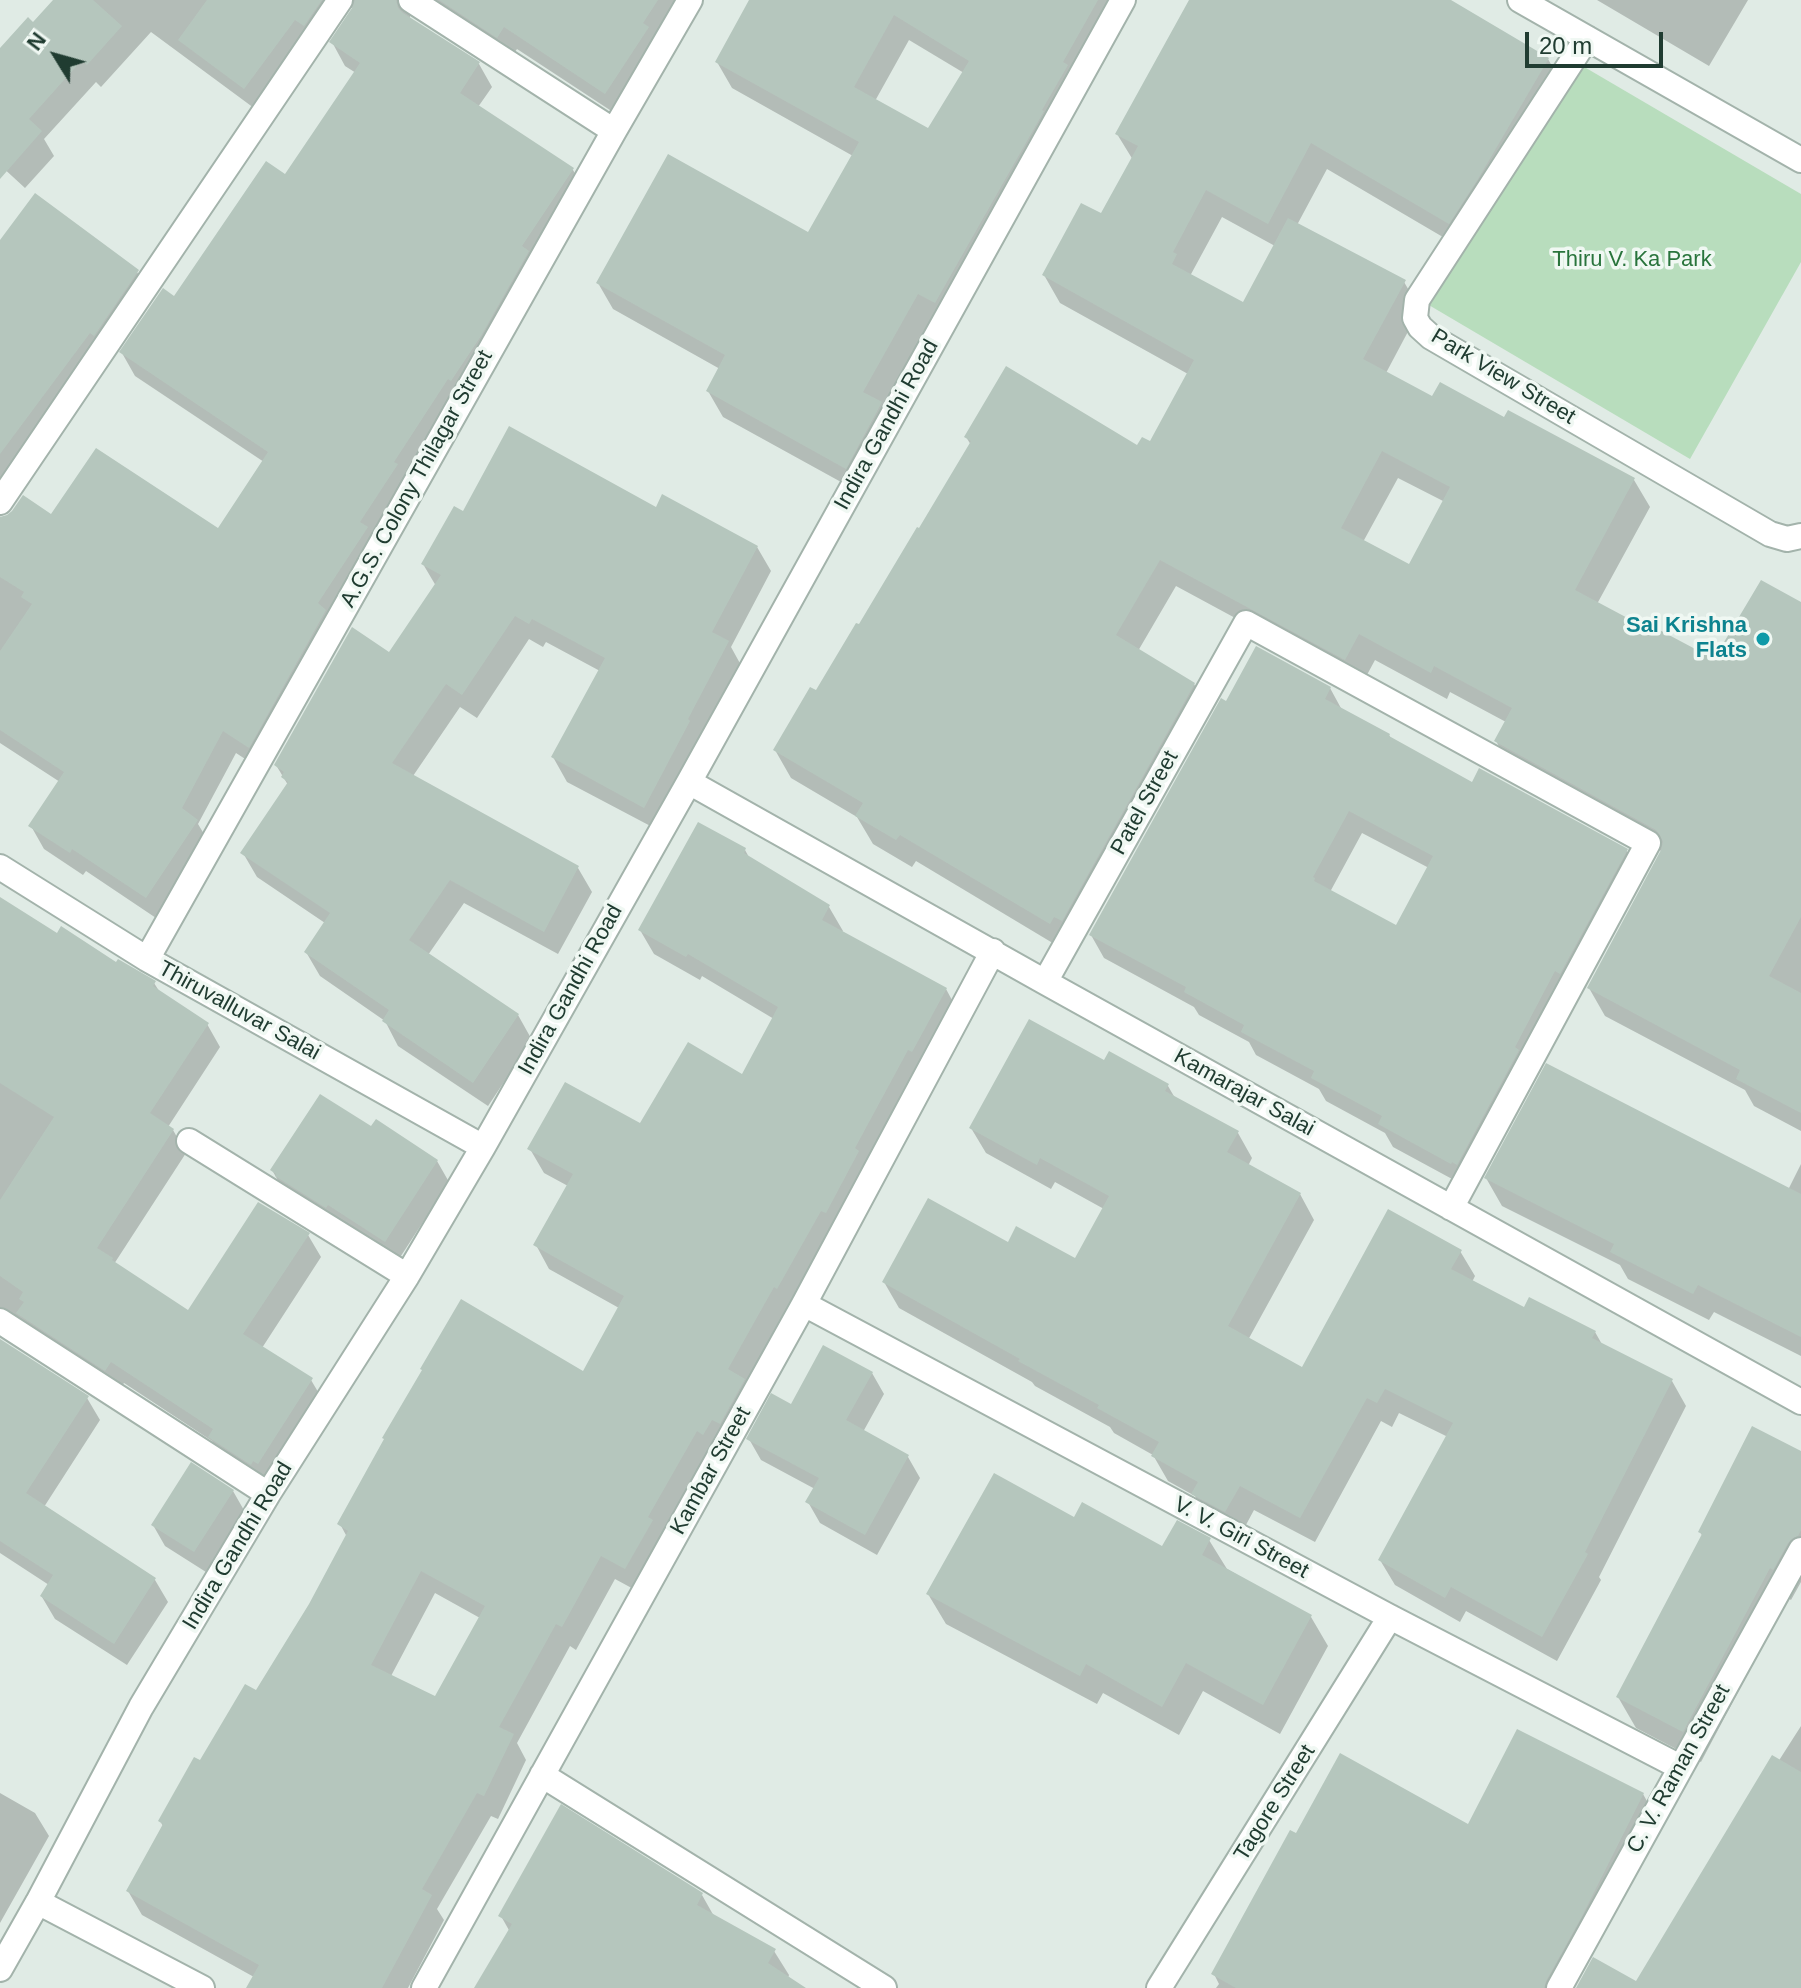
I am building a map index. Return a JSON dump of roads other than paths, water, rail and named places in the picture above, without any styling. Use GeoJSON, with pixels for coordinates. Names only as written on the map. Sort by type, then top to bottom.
{"type":"FeatureCollection","features":[{"type":"Feature","properties":{"kind":"street"},"geometry":{"type":"LineString","coordinates":[[0,502],[340,0]]}},
{"type":"Feature","properties":{"kind":"street"},"geometry":{"type":"LineString","coordinates":[[411,0],[614,131]]}},
{"type":"Feature","properties":{"kind":"street","name":"A.G.S. Colony Thilagar Street"},"geometry":{"type":"LineString","coordinates":[[147,959],[690,0]]}},
{"type":"Feature","properties":{"kind":"street","name":"Indira Gandhi Road"},"geometry":{"type":"LineString","coordinates":[[0,1969],[141,1707],[268,1494],[407,1276],[483,1147],[1123,0]]}},
{"type":"Feature","properties":{"kind":"street"},"geometry":{"type":"LineString","coordinates":[[1520,0],[1801,160]]}},
{"type":"Feature","properties":{"kind":"street","name":"Park View Street"},"geometry":{"type":"LineString","coordinates":[[1587,38],[1417,300],[1415,318],[1431,337],[1770,534],[1787,539],[1801,536]]}},
{"type":"Feature","properties":{"kind":"street","name":"Patel Street"},"geometry":{"type":"LineString","coordinates":[[1045,982],[1246,623],[1648,843],[1451,1208]]}},
{"type":"Feature","properties":{"kind":"street","name":"Kamarajar Salai"},"geometry":{"type":"LineString","coordinates":[[689,782],[1801,1402]]}},
{"type":"Feature","properties":{"kind":"street","name":"Thiruvalluvar Salai"},"geometry":{"type":"LineString","coordinates":[[0,867],[147,959],[483,1147]]}},
{"type":"Feature","properties":{"kind":"street","name":"Kambar Street"},"geometry":{"type":"LineString","coordinates":[[424,1988],[804,1304],[993,951]]}},
{"type":"Feature","properties":{"kind":"street"},"geometry":{"type":"LineString","coordinates":[[189,1141],[407,1276]]}},
{"type":"Feature","properties":{"kind":"street","name":"V. V. Giri Street"},"geometry":{"type":"LineString","coordinates":[[804,1304],[1390,1617],[1680,1767]]}},
{"type":"Feature","properties":{"kind":"street"},"geometry":{"type":"LineString","coordinates":[[0,1321],[268,1494]]}},
{"type":"Feature","properties":{"kind":"street","name":"C. V. Raman Street"},"geometry":{"type":"LineString","coordinates":[[1559,1988],[1801,1550]]}},
{"type":"Feature","properties":{"kind":"street","name":"Tagore Street"},"geometry":{"type":"LineString","coordinates":[[1159,1988],[1390,1617]]}},
{"type":"Feature","properties":{"kind":"street"},"geometry":{"type":"LineString","coordinates":[[542,1775],[884,1988]]}},
{"type":"Feature","properties":{"kind":"street"},"geometry":{"type":"LineString","coordinates":[[38,1902],[202,1988]]}},
{"type":"Feature","properties":{"kind":"place","name":"Sai Krishna Flats"},"geometry":{"type":"Point","coordinates":[1763,639]}},
{"type":"Feature","properties":{"kind":"park label","name":"Thiru V. Ka Park"},"geometry":{"type":"Point","coordinates":[1632,260]}}]}
